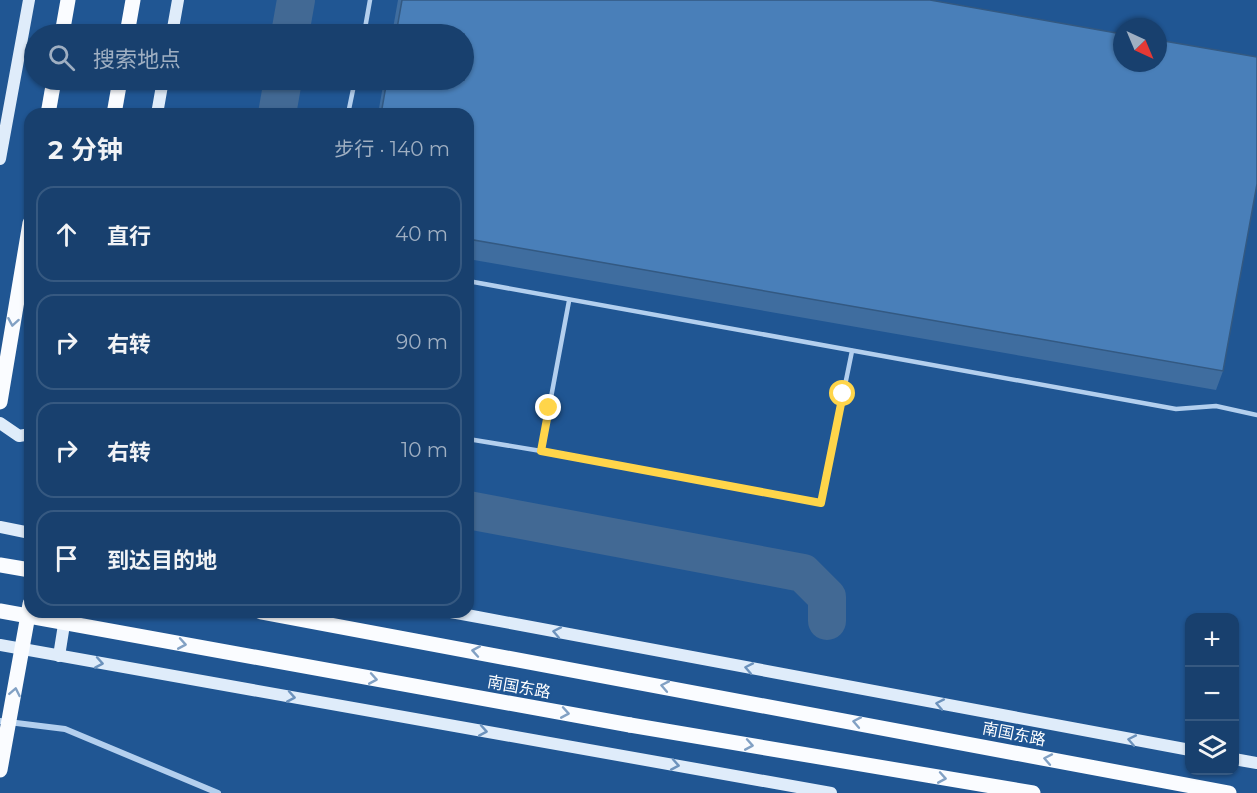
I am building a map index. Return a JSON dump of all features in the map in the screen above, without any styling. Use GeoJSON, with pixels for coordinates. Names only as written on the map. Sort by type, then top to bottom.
{"type":"FeatureCollection","features":[{"type":"Feature","properties":{"kind":"main road"},"geometry":{"type":"LineString","coordinates":[[64,24],[68,0]]}},
{"type":"Feature","properties":{"kind":"main road"},"geometry":{"type":"LineString","coordinates":[[129,24],[133,0]]}},
{"type":"Feature","properties":{"kind":"main road"},"geometry":{"type":"LineString","coordinates":[[49,108],[52,90]]}},
{"type":"Feature","properties":{"kind":"main road"},"geometry":{"type":"LineString","coordinates":[[115,108],[118,90]]}},
{"type":"Feature","properties":{"kind":"main road"},"geometry":{"type":"LineString","coordinates":[[0,402],[24,259]]}},
{"type":"Feature","properties":{"kind":"main road"},"geometry":{"type":"LineString","coordinates":[[0,565],[24,569]]}},
{"type":"Feature","properties":{"kind":"main road","name":"南国东路"},"geometry":{"type":"LineString","coordinates":[[0,611],[24,615]]}},
{"type":"Feature","properties":{"kind":"main road"},"geometry":{"type":"LineString","coordinates":[[0,770],[27,618]]}},
{"type":"Feature","properties":{"kind":"main road","name":"南国东路"},"geometry":{"type":"LineString","coordinates":[[39,618],[630,725],[1033,793]]}},
{"type":"Feature","properties":{"kind":"main road","name":"南国东路"},"geometry":{"type":"LineString","coordinates":[[294,618],[637,680],[1229,793]]}},
{"type":"Feature","properties":{"kind":"street"},"geometry":{"type":"LineString","coordinates":[[25,24],[29,0]]}},
{"type":"Feature","properties":{"kind":"street"},"geometry":{"type":"LineString","coordinates":[[174,24],[178,0]]}},
{"type":"Feature","properties":{"kind":"street"},"geometry":{"type":"LineString","coordinates":[[0,159],[24,27]]}},
{"type":"Feature","properties":{"kind":"street"},"geometry":{"type":"LineString","coordinates":[[158,108],[161,90]]}},
{"type":"Feature","properties":{"kind":"street"},"geometry":{"type":"LineString","coordinates":[[0,423],[19,436],[24,435]]}},
{"type":"Feature","properties":{"kind":"street"},"geometry":{"type":"LineString","coordinates":[[0,527],[24,532]]}},
{"type":"Feature","properties":{"kind":"street"},"geometry":{"type":"LineString","coordinates":[[474,616],[1185,749]]}},
{"type":"Feature","properties":{"kind":"street"},"geometry":{"type":"LineString","coordinates":[[59,656],[65,618]]}},
{"type":"Feature","properties":{"kind":"street"},"geometry":{"type":"LineString","coordinates":[[0,645],[831,793]]}},
{"type":"Feature","properties":{"kind":"street"},"geometry":{"type":"LineString","coordinates":[[0,721],[65,729],[218,793]]}},
{"type":"Feature","properties":{"kind":"street"},"geometry":{"type":"LineString","coordinates":[[1239,760],[1257,763]]}},
{"type":"Feature","properties":{"kind":"lane"},"geometry":{"type":"LineString","coordinates":[[366,24],[370,0]]}},
{"type":"Feature","properties":{"kind":"lane"},"geometry":{"type":"LineString","coordinates":[[349,108],[353,90]]}},
{"type":"Feature","properties":{"kind":"lane"},"geometry":{"type":"LineString","coordinates":[[474,282],[1176,409],[1215,406],[1257,415]]}},
{"type":"Feature","properties":{"kind":"lane"},"geometry":{"type":"LineString","coordinates":[[541,451],[569,301]]}},
{"type":"Feature","properties":{"kind":"lane"},"geometry":{"type":"LineString","coordinates":[[474,440],[821,503],[852,351]]}},
{"type":"Feature","properties":{"kind":"building"},"geometry":{"type":"Polygon","coordinates":[[[402,0],[930,0],[1113,32],[1113,72],[1167,72],[1167,42],[1257,57],[1257,184],[1223,371],[474,240],[474,108],[382,108],[385,90],[474,90],[474,24],[398,24],[402,0]]]}},
{"type":"Feature","properties":{"kind":"waterway"},"geometry":{"type":"LineString","coordinates":[[292,24],[296,0]]}},
{"type":"Feature","properties":{"kind":"waterway"},"geometry":{"type":"LineString","coordinates":[[278,108],[281,90]]}},
{"type":"Feature","properties":{"kind":"waterway"},"geometry":{"type":"LineString","coordinates":[[474,511],[803,573],[827,597],[827,621]]}},
{"type":"Feature","properties":{"kind":"route"},"geometry":{"type":"LineString","coordinates":[[549,408],[541,451],[821,503],[843,394]]}}]}
